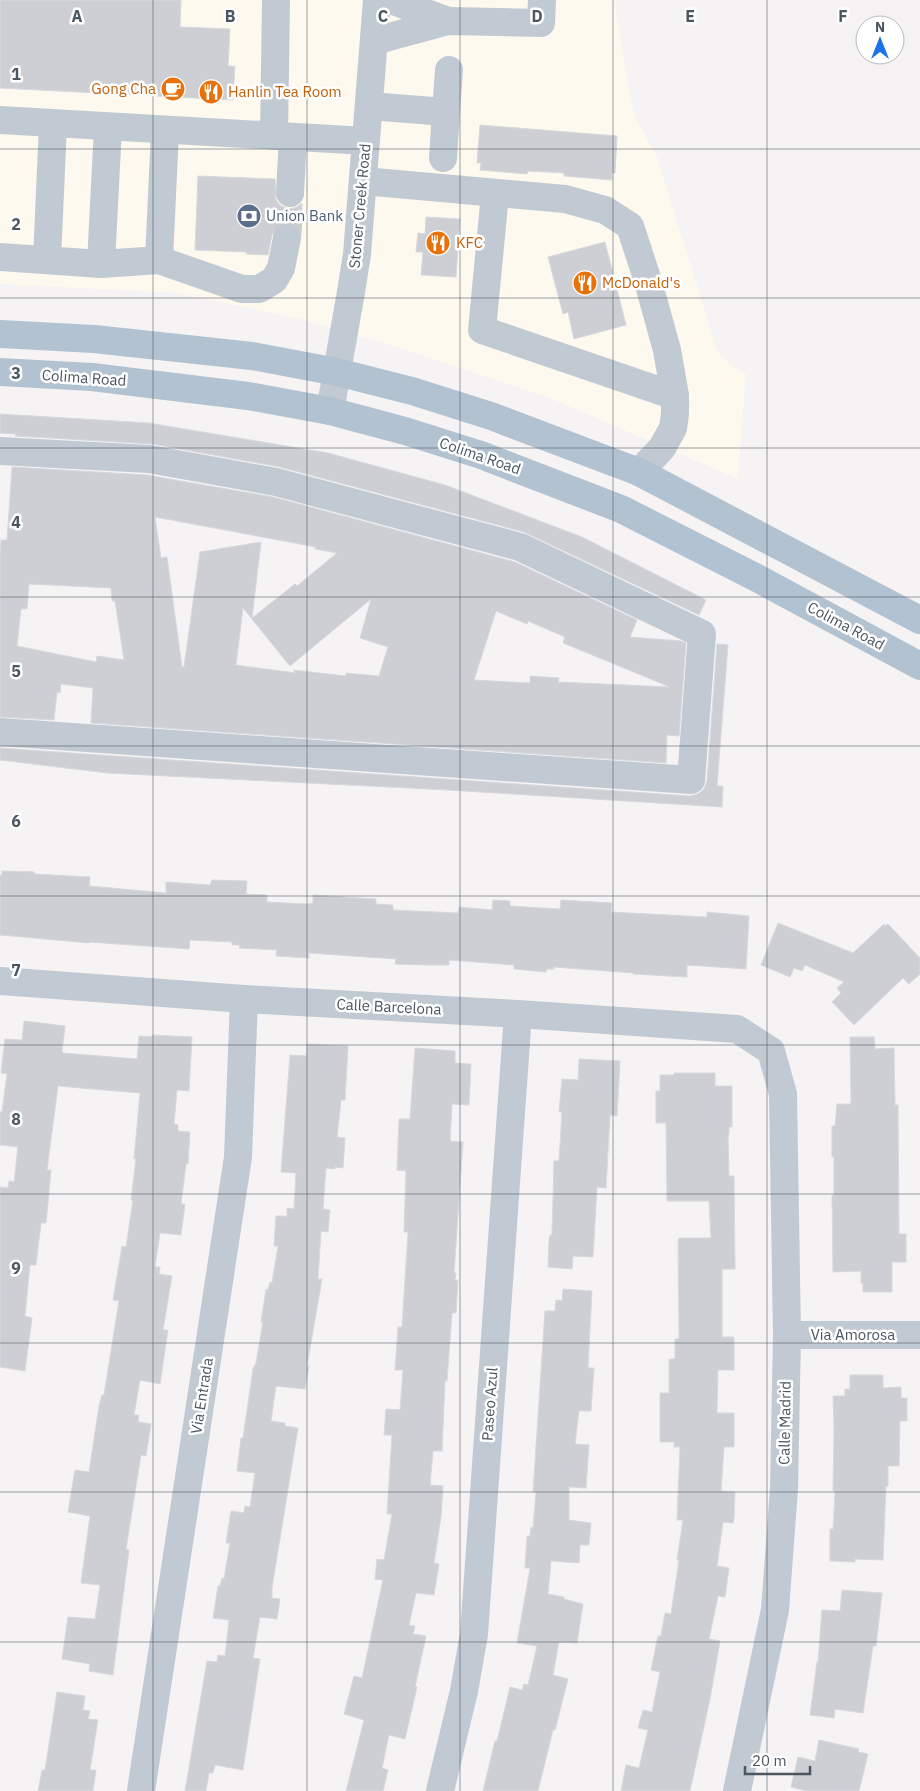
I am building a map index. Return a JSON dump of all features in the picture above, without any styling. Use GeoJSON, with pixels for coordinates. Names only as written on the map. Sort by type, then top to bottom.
{"type":"FeatureCollection","features":[{"type":"Feature","properties":{"kind":"main road"},"geometry":{"type":"LineString","coordinates":[[0,334],[94,339],[252,356],[337,372],[412,391],[491,416],[639,472],[920,620]]}},
{"type":"Feature","properties":{"kind":"main road","name":"Colima Road"},"geometry":{"type":"LineString","coordinates":[[0,372],[92,377],[248,396],[330,411],[405,431],[481,455],[621,509],[747,573],[920,666]]}},
{"type":"Feature","properties":{"kind":"main road"},"geometry":{"type":"LineString","coordinates":[[621,509],[639,472]]}},
{"type":"Feature","properties":{"kind":"street"},"geometry":{"type":"LineString","coordinates":[[276,0],[284,136],[290,193]]}},
{"type":"Feature","properties":{"kind":"street","name":"Stoner Creek Road"},"geometry":{"type":"LineString","coordinates":[[330,411],[352,292],[377,0]]}},
{"type":"Feature","properties":{"kind":"street"},"geometry":{"type":"LineString","coordinates":[[391,0],[448,21]]}},
{"type":"Feature","properties":{"kind":"street"},"geometry":{"type":"LineString","coordinates":[[374,41],[448,21],[540,23],[542,0]]}},
{"type":"Feature","properties":{"kind":"street"},"geometry":{"type":"LineString","coordinates":[[443,158],[448,70]]}},
{"type":"Feature","properties":{"kind":"street"},"geometry":{"type":"LineString","coordinates":[[369,106],[446,112]]}},
{"type":"Feature","properties":{"kind":"street"},"geometry":{"type":"LineString","coordinates":[[0,120],[165,131],[366,141]]}},
{"type":"Feature","properties":{"kind":"street"},"geometry":{"type":"LineString","coordinates":[[47,260],[53,124]]}},
{"type":"Feature","properties":{"kind":"street"},"geometry":{"type":"LineString","coordinates":[[101,264],[108,126]]}},
{"type":"Feature","properties":{"kind":"street"},"geometry":{"type":"LineString","coordinates":[[159,260],[165,131]]}},
{"type":"Feature","properties":{"kind":"street"},"geometry":{"type":"LineString","coordinates":[[363,181],[564,199],[605,210],[630,226],[667,350],[675,396],[676,414],[673,428],[662,448],[639,472]]}},
{"type":"Feature","properties":{"kind":"street"},"geometry":{"type":"LineString","coordinates":[[495,194],[482,330],[675,396]]}},
{"type":"Feature","properties":{"kind":"street"},"geometry":{"type":"LineString","coordinates":[[0,257],[101,264],[159,260],[242,289],[259,289],[274,280],[281,268],[287,238]]}},
{"type":"Feature","properties":{"kind":"street"},"geometry":{"type":"LineString","coordinates":[[0,451],[149,459],[276,482],[520,547],[702,634],[691,780],[0,732]]}},
{"type":"Feature","properties":{"kind":"street","name":"Calle Barcelona"},"geometry":{"type":"LineString","coordinates":[[0,981],[244,999],[518,1014],[737,1029],[771,1051]]}},
{"type":"Feature","properties":{"kind":"street","name":"Via Entrada"},"geometry":{"type":"LineString","coordinates":[[141,1791],[238,1157],[244,999]]}},
{"type":"Feature","properties":{"kind":"street","name":"Paseo Azul"},"geometry":{"type":"LineString","coordinates":[[440,1791],[464,1691],[474,1634],[518,1014]]}},
{"type":"Feature","properties":{"kind":"street","name":"Calle Madrid"},"geometry":{"type":"LineString","coordinates":[[737,1791],[775,1610],[784,1489],[787,1335],[783,1094],[771,1051]]}},
{"type":"Feature","properties":{"kind":"street","name":"Via Amorosa"},"geometry":{"type":"LineString","coordinates":[[787,1335],[920,1335]]}},
{"type":"Feature","properties":{"kind":"shaded area"},"geometry":{"type":"Polygon","coordinates":[[[0,0],[614,0],[630,95],[636,119],[657,157],[717,350],[729,364],[746,374],[738,479],[547,397],[407,350],[301,319],[177,293],[0,284],[0,0]]]}},
{"type":"Feature","properties":{"kind":"building"},"geometry":{"type":"Polygon","coordinates":[[[0,0],[181,0],[180,27],[230,29],[228,66],[235,66],[233,100],[0,88],[0,0]]]}},
{"type":"Feature","properties":{"kind":"building"},"geometry":{"type":"Polygon","coordinates":[[[480,125],[617,136],[615,173],[612,173],[612,180],[564,176],[564,173],[528,171],[527,174],[480,170],[481,163],[477,163],[480,125]]]}},
{"type":"Feature","properties":{"kind":"building","name":"Union Bank"},"geometry":{"type":"Polygon","coordinates":[[[198,176],[275,179],[276,200],[281,206],[290,209],[302,203],[301,231],[297,226],[290,223],[282,223],[276,227],[272,235],[268,255],[195,250],[198,176]]]}},
{"type":"Feature","properties":{"kind":"building","name":"KFC"},"geometry":{"type":"Polygon","coordinates":[[[426,217],[460,219],[456,277],[421,275],[423,252],[416,252],[418,233],[425,234],[426,217]]]}},
{"type":"Feature","properties":{"kind":"building","name":"McDonald's"},"geometry":{"type":"Polygon","coordinates":[[[605,242],[626,325],[574,339],[568,312],[563,314],[548,257],[605,242]]]}},
{"type":"Feature","properties":{"kind":"building"},"geometry":{"type":"Polygon","coordinates":[[[0,414],[149,423],[328,453],[445,485],[582,537],[706,600],[699,615],[524,532],[280,467],[152,444],[15,436],[16,434],[0,433],[0,414]]]}},
{"type":"Feature","properties":{"kind":"building"},"geometry":{"type":"Polygon","coordinates":[[[12,467],[147,475],[273,497],[515,562],[637,620],[630,637],[686,643],[679,736],[667,735],[666,763],[91,723],[93,688],[61,684],[60,693],[57,692],[54,720],[0,717],[0,551],[1,540],[7,540],[12,467]],[[155,517],[161,558],[167,557],[182,667],[184,667],[200,552],[261,542],[252,618],[295,584],[297,586],[337,553],[315,549],[316,547],[155,517]],[[29,584],[27,609],[21,609],[17,646],[96,662],[97,656],[124,660],[115,601],[112,601],[111,588],[29,584]],[[371,599],[290,666],[243,608],[236,665],[296,673],[293,670],[346,676],[346,673],[379,676],[388,647],[360,638],[371,599]],[[496,611],[474,680],[530,683],[530,676],[559,678],[558,682],[670,687],[563,643],[565,637],[528,621],[527,624],[496,611]]]}},
{"type":"Feature","properties":{"kind":"building"},"geometry":{"type":"Polygon","coordinates":[[[717,644],[728,645],[717,786],[723,786],[722,807],[448,790],[107,773],[0,760],[0,748],[690,796],[698,794],[704,789],[707,781],[717,644]]]}},
{"type":"Feature","properties":{"kind":"building"},"geometry":{"type":"Polygon","coordinates":[[[2,871],[90,877],[89,886],[166,893],[166,882],[210,885],[212,880],[247,881],[246,894],[267,895],[267,902],[308,904],[313,903],[313,895],[376,899],[376,904],[393,905],[393,910],[458,913],[459,907],[492,910],[493,900],[510,901],[510,906],[560,909],[561,900],[612,903],[611,912],[707,917],[707,912],[749,916],[746,969],[687,965],[687,977],[554,967],[554,969],[547,969],[546,972],[514,969],[514,965],[449,960],[449,965],[427,965],[395,964],[396,959],[309,953],[309,958],[276,956],[277,950],[239,948],[240,945],[232,945],[232,942],[190,940],[189,949],[0,935],[0,875],[2,875],[2,871]]]}},
{"type":"Feature","properties":{"kind":"building"},"geometry":{"type":"Polygon","coordinates":[[[778,923],[853,953],[884,924],[885,926],[888,924],[920,958],[920,974],[909,984],[903,978],[854,1025],[832,1002],[841,993],[837,988],[844,982],[805,965],[802,971],[794,968],[790,977],[761,965],[778,923]]]}},
{"type":"Feature","properties":{"kind":"building"},"geometry":{"type":"Polygon","coordinates":[[[24,1021],[65,1026],[63,1053],[137,1059],[139,1036],[192,1037],[189,1091],[177,1090],[174,1124],[178,1125],[178,1131],[190,1132],[188,1164],[186,1164],[181,1204],[185,1204],[181,1235],[160,1233],[155,1267],[160,1267],[159,1274],[172,1276],[163,1330],[168,1330],[160,1384],[140,1380],[134,1415],[139,1415],[138,1422],[151,1424],[146,1456],[141,1455],[126,1549],[129,1550],[113,1675],[89,1671],[90,1664],[62,1659],[68,1617],[95,1619],[100,1585],[81,1583],[90,1516],[68,1512],[75,1470],[89,1472],[99,1406],[102,1395],[104,1395],[119,1301],[113,1300],[122,1246],[126,1247],[133,1200],[131,1200],[136,1159],[134,1159],[140,1093],[58,1086],[47,1170],[51,1170],[46,1223],[41,1223],[36,1265],[30,1265],[25,1316],[32,1318],[25,1371],[0,1367],[0,1187],[8,1188],[9,1181],[14,1182],[18,1147],[0,1145],[0,1112],[2,1112],[7,1074],[1,1073],[5,1039],[22,1040],[24,1021]]]}},
{"type":"Feature","properties":{"kind":"building"},"geometry":{"type":"Polygon","coordinates":[[[850,1037],[874,1037],[875,1049],[894,1048],[895,1105],[898,1105],[899,1234],[906,1234],[906,1262],[892,1262],[892,1292],[863,1292],[861,1271],[833,1272],[832,1195],[834,1195],[834,1157],[832,1157],[832,1126],[835,1126],[837,1104],[851,1104],[850,1037]]]}},
{"type":"Feature","properties":{"kind":"building"},"geometry":{"type":"Polygon","coordinates":[[[307,1044],[348,1046],[345,1100],[341,1100],[337,1137],[345,1138],[343,1168],[326,1168],[323,1209],[330,1210],[328,1232],[321,1231],[318,1279],[322,1279],[307,1366],[309,1366],[305,1389],[276,1386],[271,1421],[285,1423],[285,1426],[298,1428],[272,1588],[272,1598],[280,1599],[277,1619],[260,1617],[253,1658],[260,1659],[243,1770],[215,1765],[213,1773],[209,1773],[206,1791],[185,1791],[207,1661],[217,1662],[218,1655],[225,1656],[229,1620],[213,1618],[218,1586],[220,1586],[222,1578],[224,1579],[230,1543],[226,1543],[231,1511],[244,1513],[245,1506],[250,1507],[255,1473],[237,1471],[241,1438],[243,1438],[253,1369],[256,1363],[263,1322],[261,1322],[266,1289],[268,1290],[270,1282],[272,1283],[278,1246],[274,1246],[276,1216],[287,1216],[287,1208],[294,1209],[296,1173],[281,1172],[290,1055],[306,1056],[307,1044]]]}},
{"type":"Feature","properties":{"kind":"building"},"geometry":{"type":"Polygon","coordinates":[[[415,1048],[455,1051],[455,1063],[471,1064],[469,1105],[452,1104],[450,1141],[463,1142],[454,1273],[456,1273],[455,1280],[458,1280],[456,1313],[452,1313],[447,1381],[445,1381],[442,1451],[433,1451],[430,1485],[443,1486],[441,1517],[434,1563],[439,1564],[434,1595],[416,1593],[409,1625],[415,1626],[413,1634],[426,1636],[405,1739],[389,1735],[382,1768],[388,1770],[383,1791],[346,1791],[364,1720],[344,1714],[354,1676],[362,1678],[383,1580],[375,1579],[377,1559],[384,1560],[392,1514],[387,1514],[392,1435],[384,1435],[386,1409],[400,1410],[403,1370],[395,1370],[398,1327],[402,1327],[408,1232],[404,1232],[406,1171],[397,1170],[399,1119],[410,1119],[415,1048]]]}},
{"type":"Feature","properties":{"kind":"building"},"geometry":{"type":"Polygon","coordinates":[[[579,1059],[620,1061],[617,1116],[610,1115],[606,1188],[597,1187],[593,1257],[573,1256],[572,1269],[548,1267],[549,1241],[550,1235],[552,1235],[554,1161],[559,1161],[562,1112],[559,1112],[562,1079],[578,1080],[579,1059]]]}},
{"type":"Feature","properties":{"kind":"building"},"geometry":{"type":"Polygon","coordinates":[[[674,1073],[715,1073],[715,1086],[732,1086],[732,1127],[729,1127],[728,1135],[729,1176],[734,1176],[735,1269],[722,1269],[722,1337],[734,1337],[734,1370],[718,1370],[717,1413],[734,1413],[734,1447],[724,1447],[721,1491],[735,1492],[734,1518],[733,1523],[723,1522],[717,1566],[729,1568],[725,1597],[718,1596],[709,1639],[720,1641],[710,1699],[690,1791],[621,1791],[626,1765],[639,1768],[648,1730],[638,1728],[643,1710],[652,1712],[660,1672],[651,1670],[658,1636],[661,1636],[665,1613],[671,1614],[679,1560],[677,1560],[683,1520],[677,1520],[680,1447],[674,1447],[674,1442],[660,1442],[660,1393],[669,1393],[669,1359],[675,1359],[675,1339],[679,1339],[678,1241],[679,1238],[711,1238],[709,1201],[667,1201],[666,1123],[656,1123],[656,1091],[660,1091],[660,1075],[674,1075],[674,1073]]]}},
{"type":"Feature","properties":{"kind":"building"},"geometry":{"type":"Polygon","coordinates":[[[563,1289],[592,1291],[588,1368],[594,1368],[591,1411],[579,1411],[575,1444],[589,1445],[586,1488],[569,1487],[569,1520],[591,1523],[589,1545],[580,1545],[579,1563],[551,1561],[548,1594],[564,1597],[564,1599],[583,1604],[577,1643],[559,1642],[553,1675],[568,1679],[538,1791],[483,1791],[510,1687],[522,1690],[524,1684],[528,1685],[537,1646],[517,1643],[530,1568],[525,1568],[527,1536],[530,1536],[531,1527],[533,1528],[536,1492],[533,1492],[545,1311],[555,1311],[556,1300],[562,1301],[563,1289]]]}},
{"type":"Feature","properties":{"kind":"building"},"geometry":{"type":"Polygon","coordinates":[[[850,1375],[883,1375],[883,1388],[901,1387],[901,1398],[907,1398],[907,1421],[900,1421],[899,1466],[888,1466],[883,1560],[855,1559],[855,1562],[830,1561],[830,1529],[833,1529],[835,1491],[833,1491],[833,1396],[845,1396],[845,1389],[850,1389],[850,1375]]]}},
{"type":"Feature","properties":{"kind":"building"},"geometry":{"type":"Polygon","coordinates":[[[842,1590],[882,1593],[876,1646],[873,1646],[863,1713],[835,1709],[834,1718],[810,1715],[818,1662],[822,1610],[840,1611],[842,1590]]]}},
{"type":"Feature","properties":{"kind":"building"},"geometry":{"type":"Polygon","coordinates":[[[57,1692],[85,1696],[83,1710],[90,1711],[88,1719],[98,1720],[90,1770],[96,1770],[93,1791],[38,1791],[42,1770],[45,1770],[57,1692]]]}},
{"type":"Feature","properties":{"kind":"building"},"geometry":{"type":"Polygon","coordinates":[[[819,1740],[859,1749],[858,1752],[868,1754],[859,1791],[807,1791],[791,1787],[798,1757],[815,1761],[819,1740]]]}},
{"type":"Feature","properties":{"kind":"tunnel"},"geometry":{"type":"LineString","coordinates":[[287,238],[290,193]]}},
{"type":"Feature","properties":{"kind":"place","name":"Gong Cha"},"geometry":{"type":"Point","coordinates":[173,89]}},
{"type":"Feature","properties":{"kind":"place","name":"Hanlin Tea Room"},"geometry":{"type":"Point","coordinates":[211,92]}},
{"type":"Feature","properties":{"kind":"place","name":"Union Bank"},"geometry":{"type":"Point","coordinates":[249,216]}},
{"type":"Feature","properties":{"kind":"place","name":"KFC"},"geometry":{"type":"Point","coordinates":[438,243]}},
{"type":"Feature","properties":{"kind":"place","name":"McDonald's"},"geometry":{"type":"Point","coordinates":[585,283]}}]}
